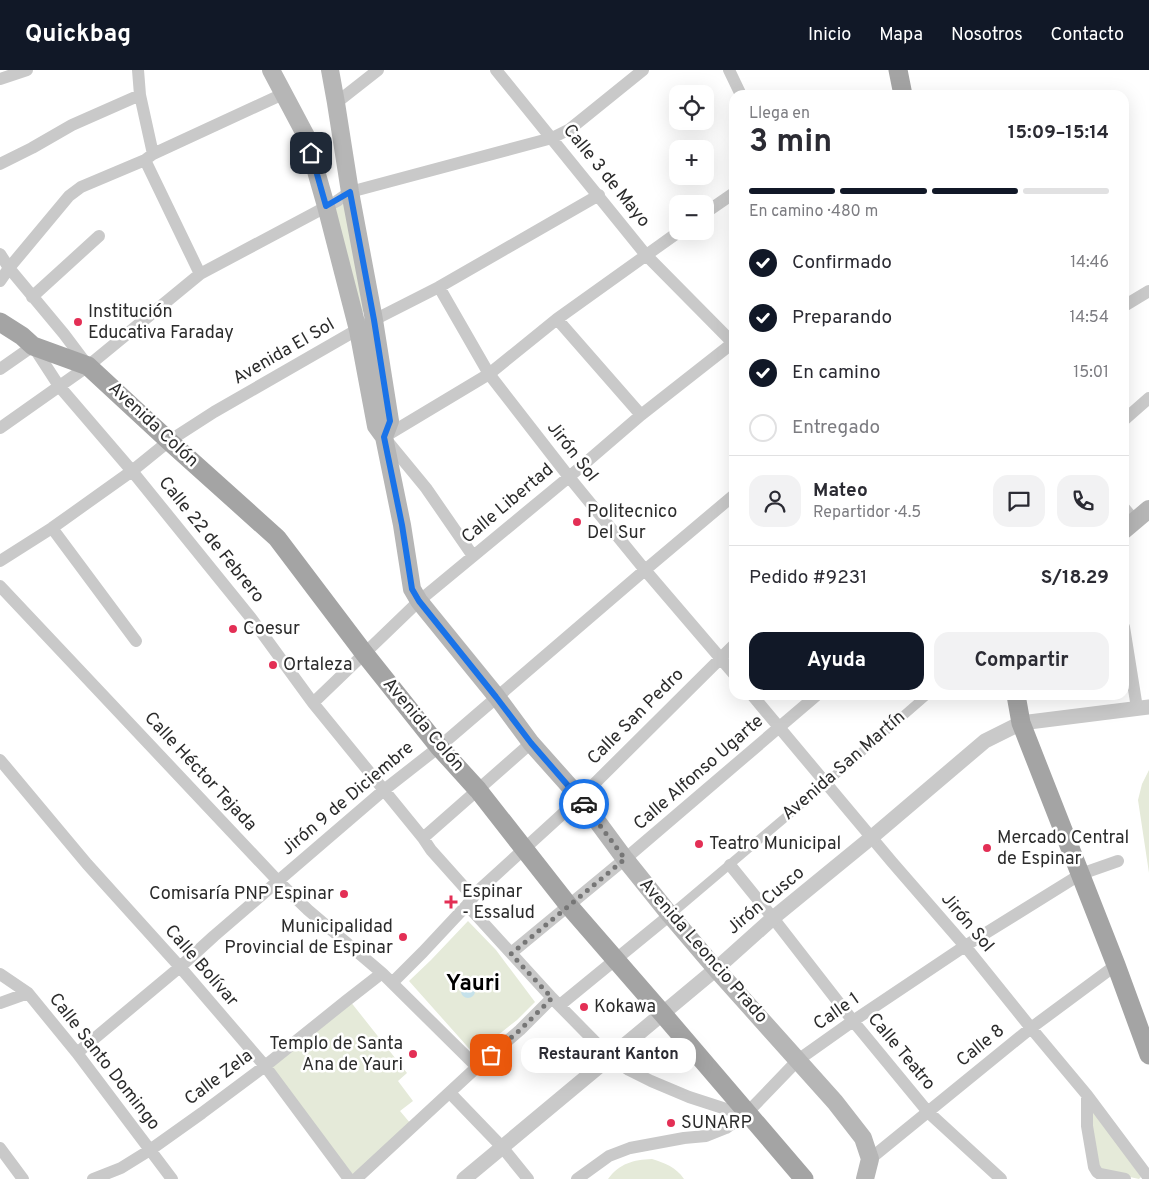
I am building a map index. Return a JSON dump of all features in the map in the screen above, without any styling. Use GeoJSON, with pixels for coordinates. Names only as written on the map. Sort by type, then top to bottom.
{"type":"FeatureCollection","features":[{"type":"Feature","properties":{"kind":"main road","name":"Avenida Leoncio Prado"},"geometry":{"type":"LineString","coordinates":[[271,70],[306,136],[326,206],[358,330],[376,426],[384,437],[402,525],[412,589],[419,601],[531,743],[580,798],[625,859],[670,915],[835,1102],[863,1138],[870,1159]]}},
{"type":"Feature","properties":{"kind":"main road","name":"Avenida Leoncio Prado"},"geometry":{"type":"LineString","coordinates":[[330,70],[390,421],[384,437]]}},
{"type":"Feature","properties":{"kind":"main road"},"geometry":{"type":"LineString","coordinates":[[898,70],[899,90]]}},
{"type":"Feature","properties":{"kind":"main road","name":"Avenida Colón"},"geometry":{"type":"LineString","coordinates":[[0,322],[22,336],[33,346],[88,366],[276,538],[439,748],[478,790],[569,906],[804,1179]]}},
{"type":"Feature","properties":{"kind":"main road"},"geometry":{"type":"LineString","coordinates":[[1129,519],[1149,509]]}},
{"type":"Feature","properties":{"kind":"main road"},"geometry":{"type":"LineString","coordinates":[[1017,700],[1021,723],[1081,874],[1149,1055]]}},
{"type":"Feature","properties":{"kind":"main road"},"geometry":{"type":"LineString","coordinates":[[865,1179],[870,1159]]}},
{"type":"Feature","properties":{"kind":"street"},"geometry":{"type":"LineString","coordinates":[[0,79],[27,70]]}},
{"type":"Feature","properties":{"kind":"street"},"geometry":{"type":"LineString","coordinates":[[138,70],[149,157],[200,274]]}},
{"type":"Feature","properties":{"kind":"street"},"geometry":{"type":"LineString","coordinates":[[336,103],[378,70]]}},
{"type":"Feature","properties":{"kind":"street","name":"Calle 3 de Mayo"},"geometry":{"type":"LineString","coordinates":[[496,70],[646,254],[729,339]]}},
{"type":"Feature","properties":{"kind":"street"},"geometry":{"type":"LineString","coordinates":[[0,428],[88,366],[200,274],[350,192],[552,138],[570,129],[643,70]]}},
{"type":"Feature","properties":{"kind":"street"},"geometry":{"type":"LineString","coordinates":[[729,70],[739,90]]}},
{"type":"Feature","properties":{"kind":"street"},"geometry":{"type":"LineString","coordinates":[[0,281],[69,196],[81,187],[283,94]]}},
{"type":"Feature","properties":{"kind":"street"},"geometry":{"type":"LineString","coordinates":[[0,164],[72,125],[140,95]]}},
{"type":"Feature","properties":{"kind":"street","name":"Avenida El Sol"},"geometry":{"type":"LineString","coordinates":[[0,561],[52,528],[169,442],[214,412],[374,320],[439,287],[599,195]]}},
{"type":"Feature","properties":{"kind":"street"},"geometry":{"type":"LineString","coordinates":[[714,207],[729,196]]}},
{"type":"Feature","properties":{"kind":"street"},"geometry":{"type":"LineString","coordinates":[[32,297],[99,236]]}},
{"type":"Feature","properties":{"kind":"street"},"geometry":{"type":"LineString","coordinates":[[474,556],[426,488],[384,437],[489,374],[557,319],[669,238]]}},
{"type":"Feature","properties":{"kind":"street"},"geometry":{"type":"LineString","coordinates":[[0,254],[9,268],[88,366]]}},
{"type":"Feature","properties":{"kind":"street","name":"Jirón Sol"},"geometry":{"type":"LineString","coordinates":[[439,287],[489,374],[569,477],[729,668]]}},
{"type":"Feature","properties":{"kind":"street"},"geometry":{"type":"LineString","coordinates":[[1129,303],[1149,291]]}},
{"type":"Feature","properties":{"kind":"street"},"geometry":{"type":"LineString","coordinates":[[557,319],[641,415]]}},
{"type":"Feature","properties":{"kind":"street"},"geometry":{"type":"LineString","coordinates":[[51,352],[64,334]]}},
{"type":"Feature","properties":{"kind":"street"},"geometry":{"type":"LineString","coordinates":[[0,369],[33,346]]}},
{"type":"Feature","properties":{"kind":"street","name":"Calle 22 de Febrero"},"geometry":{"type":"LineString","coordinates":[[33,346],[59,386],[132,471],[251,618],[313,703],[423,838],[511,954],[610,1057],[629,1070],[651,1082],[689,1097],[726,1109],[747,1113]]}},
{"type":"Feature","properties":{"kind":"street","name":"Calle Libertad"},"geometry":{"type":"LineString","coordinates":[[313,703],[419,601],[641,415],[729,346]]}},
{"type":"Feature","properties":{"kind":"street"},"geometry":{"type":"LineString","coordinates":[[1129,416],[1149,398]]}},
{"type":"Feature","properties":{"kind":"street","name":"Jirón 9 de Diciembre"},"geometry":{"type":"LineString","coordinates":[[77,1053],[180,967],[384,790],[439,748],[496,697],[729,499]]}},
{"type":"Feature","properties":{"kind":"street"},"geometry":{"type":"LineString","coordinates":[[52,528],[136,641]]}},
{"type":"Feature","properties":{"kind":"street","name":"Calle Héctor Tejada"},"geometry":{"type":"LineString","coordinates":[[0,586],[278,881],[308,910],[392,983]]}},
{"type":"Feature","properties":{"kind":"street"},"geometry":{"type":"LineString","coordinates":[[1129,648],[1143,707]]}},
{"type":"Feature","properties":{"kind":"street","name":"Calle San Pedro"},"geometry":{"type":"LineString","coordinates":[[392,983],[424,952],[478,891],[580,798],[729,650]]}},
{"type":"Feature","properties":{"kind":"street","name":"Jirón Sol"},"geometry":{"type":"LineString","coordinates":[[756,700],[965,946],[1087,1095],[1149,1178]]}},
{"type":"Feature","properties":{"kind":"street","name":"Calle Alfonso Ugarte"},"geometry":{"type":"LineString","coordinates":[[511,954],[811,700]]}},
{"type":"Feature","properties":{"kind":"street","name":"Avenida San Martín"},"geometry":{"type":"LineString","coordinates":[[356,1179],[477,1067],[520,1030],[616,960],[730,865],[921,700]]}},
{"type":"Feature","properties":{"kind":"street","name":"Jirón Cusco"},"geometry":{"type":"LineString","coordinates":[[464,1179],[985,741],[1021,723],[1143,707]]}},
{"type":"Feature","properties":{"kind":"street"},"geometry":{"type":"LineString","coordinates":[[423,838],[531,743]]}},
{"type":"Feature","properties":{"kind":"street","name":"Calle Bolívar"},"geometry":{"type":"LineString","coordinates":[[0,760],[88,864],[265,1066],[349,1179]]}},
{"type":"Feature","properties":{"kind":"street","name":"Calle 1"},"geometry":{"type":"LineString","coordinates":[[577,1179],[608,1156],[630,1148],[706,1136],[726,1128],[747,1113],[798,1060],[853,1021],[965,946],[1081,874],[1118,861]]}},
{"type":"Feature","properties":{"kind":"street","name":"Calle Teatro"},"geometry":{"type":"LineString","coordinates":[[730,865],[853,1021],[928,1112],[1001,1179]]}},
{"type":"Feature","properties":{"kind":"street","name":"Calle 8"},"geometry":{"type":"LineString","coordinates":[[870,1159],[1031,1028],[1116,965]]}},
{"type":"Feature","properties":{"kind":"street","name":"Calle Santo Domingo"},"geometry":{"type":"LineString","coordinates":[[0,974],[28,993],[77,1053],[172,1179]]}},
{"type":"Feature","properties":{"kind":"street","name":"Calle Zela"},"geometry":{"type":"LineString","coordinates":[[93,1179],[121,1168],[150,1150],[265,1066],[346,1000],[382,974]]}},
{"type":"Feature","properties":{"kind":"street"},"geometry":{"type":"LineString","coordinates":[[392,983],[477,1067]]}},
{"type":"Feature","properties":{"kind":"street"},"geometry":{"type":"LineString","coordinates":[[0,1003],[28,993]]}},
{"type":"Feature","properties":{"kind":"street"},"geometry":{"type":"LineString","coordinates":[[450,1093],[502,1148],[528,1179]]}},
{"type":"Feature","properties":{"kind":"street"},"geometry":{"type":"LineString","coordinates":[[1087,1095],[1087,1126],[1094,1167],[1100,1174],[1125,1179]]}},
{"type":"Feature","properties":{"kind":"street"},"geometry":{"type":"LineString","coordinates":[[0,1148],[22,1179]]}},
{"type":"Feature","properties":{"kind":"green space"},"geometry":{"type":"Polygon","coordinates":[[[347,203],[368,310],[356,314],[332,208],[347,203]]]}},
{"type":"Feature","properties":{"kind":"green space"},"geometry":{"type":"Polygon","coordinates":[[[1149,770],[1149,873],[1138,800],[1142,784],[1149,770]]]}},
{"type":"Feature","properties":{"kind":"green space"},"geometry":{"type":"Polygon","coordinates":[[[468,921],[496,950],[535,1002],[517,1020],[474,1054],[409,981],[468,921]]]}},
{"type":"Feature","properties":{"kind":"green space"},"geometry":{"type":"Polygon","coordinates":[[[350,1001],[407,1073],[398,1081],[413,1101],[400,1111],[411,1124],[354,1177],[269,1067],[350,1001]]]}},
{"type":"Feature","properties":{"kind":"green space"},"geometry":{"type":"Polygon","coordinates":[[[1090,1105],[1141,1177],[1139,1179],[1098,1170],[1090,1105]]]}},
{"type":"Feature","properties":{"kind":"green space"},"geometry":{"type":"Polygon","coordinates":[[[652,1159],[670,1166],[684,1179],[608,1179],[617,1169],[627,1163],[652,1159]]]}},
{"type":"Feature","properties":{"kind":"water"},"geometry":{"type":"Polygon","coordinates":[[[465,984],[471,984],[475,991],[471,998],[465,998],[461,994],[461,988],[465,984]]]}},
{"type":"Feature","properties":{"kind":"way so far"},"geometry":{"type":"LineString","coordinates":[[491,1055],[520,1030],[552,998],[511,954],[625,859],[584,804]]}},
{"type":"Feature","properties":{"kind":"place","name":"Institución Educativa Faraday"},"geometry":{"type":"Point","coordinates":[78,322]}},
{"type":"Feature","properties":{"kind":"place","name":"Politecnico Del Sur"},"geometry":{"type":"Point","coordinates":[577,522]}},
{"type":"Feature","properties":{"kind":"place","name":"Coesur"},"geometry":{"type":"Point","coordinates":[233,629]}},
{"type":"Feature","properties":{"kind":"place","name":"Ortaleza"},"geometry":{"type":"Point","coordinates":[273,665]}},
{"type":"Feature","properties":{"kind":"place","name":"Teatro Municipal"},"geometry":{"type":"Point","coordinates":[699,844]}},
{"type":"Feature","properties":{"kind":"place","name":"Mercado Central de Espinar"},"geometry":{"type":"Point","coordinates":[987,848]}},
{"type":"Feature","properties":{"kind":"place","name":"Comisaría PNP Espinar"},"geometry":{"type":"Point","coordinates":[344,894]}},
{"type":"Feature","properties":{"kind":"place","name":"Espinar - Essalud"},"geometry":{"type":"Point","coordinates":[451,902]}},
{"type":"Feature","properties":{"kind":"place","name":"Municipalidad Provincial de Espinar"},"geometry":{"type":"Point","coordinates":[403,937]}},
{"type":"Feature","properties":{"kind":"place","name":"Kokawa"},"geometry":{"type":"Point","coordinates":[584,1007]}},
{"type":"Feature","properties":{"kind":"place","name":"Templo de Santa Ana de Yauri"},"geometry":{"type":"Point","coordinates":[413,1054]}},
{"type":"Feature","properties":{"kind":"place","name":"Restaurant Kanton"},"geometry":{"type":"Point","coordinates":[491,1055]}},
{"type":"Feature","properties":{"kind":"place","name":"SUNARP"},"geometry":{"type":"Point","coordinates":[671,1123]}},
{"type":"Feature","properties":{"kind":"district","name":"Yauri"},"geometry":{"type":"Point","coordinates":[473,984]}},
{"type":"Feature","properties":{"kind":"route"},"geometry":{"type":"LineString","coordinates":[[311,153],[326,206],[350,192],[374,320],[390,421],[384,437],[402,525],[412,589],[419,601],[531,743],[584,804]]}}]}
